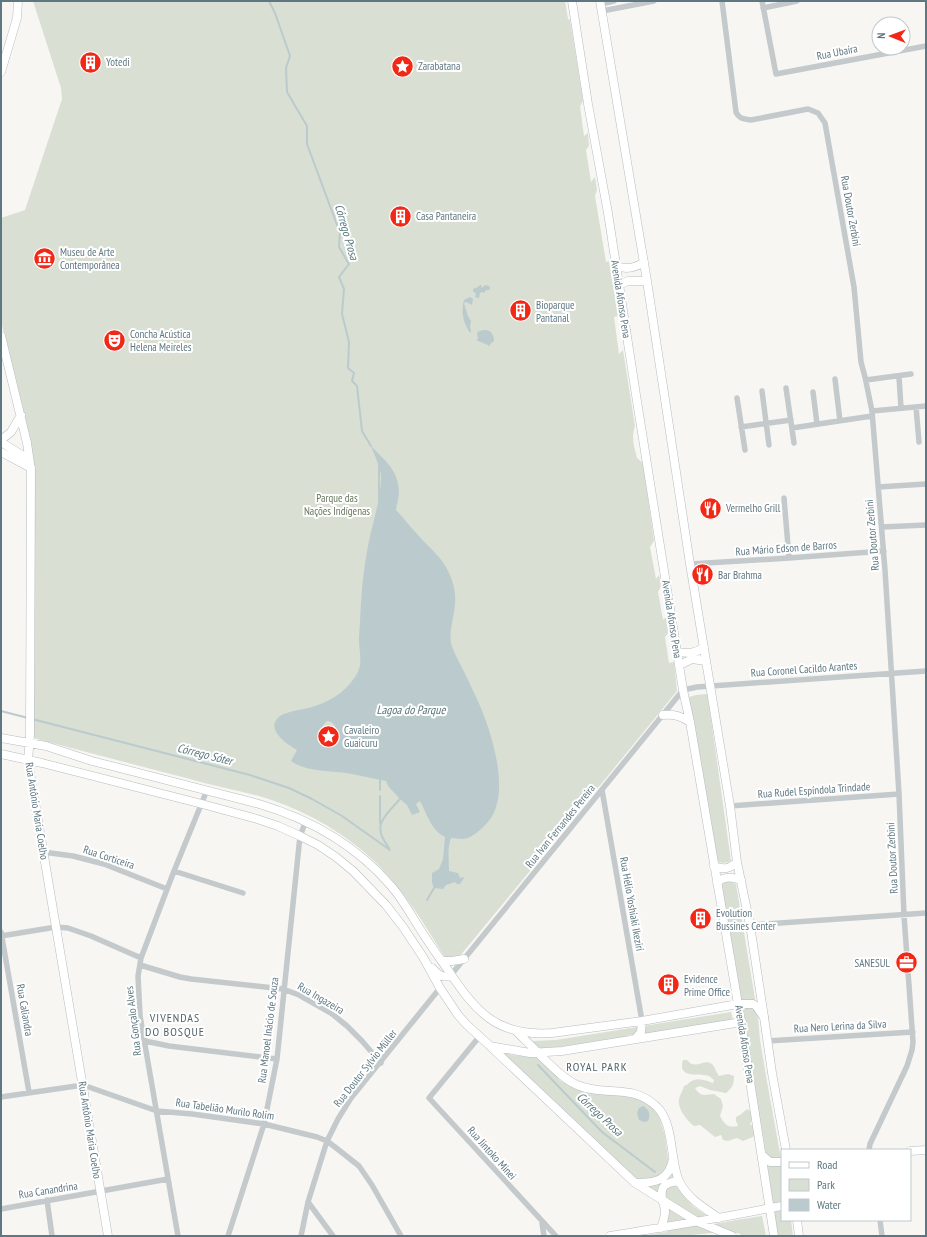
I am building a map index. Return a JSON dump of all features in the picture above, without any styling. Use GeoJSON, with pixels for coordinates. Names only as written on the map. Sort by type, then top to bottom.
{"type":"FeatureCollection","features":[{"type":"Feature","properties":{"kind":"main road"},"geometry":{"type":"LineString","coordinates":[[1,72],[17,18],[18,1]]}},
{"type":"Feature","properties":{"kind":"main road","name":"Avenida Afonso Pena"},"geometry":{"type":"LineString","coordinates":[[572,1],[588,104],[607,205],[683,690],[690,722],[742,1022],[774,1236]]}},
{"type":"Feature","properties":{"kind":"main road","name":"Avenida Afonso Pena"},"geometry":{"type":"LineString","coordinates":[[601,5],[644,262],[690,564],[730,806],[737,862],[750,925],[767,1041],[786,1149]]}},
{"type":"Feature","properties":{"kind":"main road"},"geometry":{"type":"LineString","coordinates":[[616,266],[630,268],[644,262]]}},
{"type":"Feature","properties":{"kind":"main road"},"geometry":{"type":"LineString","coordinates":[[619,285],[628,281],[647,281]]}},
{"type":"Feature","properties":{"kind":"main road","name":"Rua Antônio Maria Coelho"},"geometry":{"type":"LineString","coordinates":[[1,336],[21,415],[27,443],[30,468],[30,727],[28,760],[108,1236]]}},
{"type":"Feature","properties":{"kind":"main road"},"geometry":{"type":"LineString","coordinates":[[21,415],[11,432],[1,441],[29,458]]}},
{"type":"Feature","properties":{"kind":"main road"},"geometry":{"type":"LineString","coordinates":[[1,452],[30,468]]}},
{"type":"Feature","properties":{"kind":"main road"},"geometry":{"type":"LineString","coordinates":[[677,652],[692,653],[704,647]]}},
{"type":"Feature","properties":{"kind":"main road"},"geometry":{"type":"LineString","coordinates":[[680,665],[692,659],[706,661]]}},
{"type":"Feature","properties":{"kind":"main road"},"geometry":{"type":"LineString","coordinates":[[663,716],[671,714],[677,715],[690,722]]}},
{"type":"Feature","properties":{"kind":"main road"},"geometry":{"type":"LineString","coordinates":[[1,738],[46,746],[92,761],[276,809],[306,821],[343,843],[377,871],[401,898],[422,932],[470,1001],[478,1010],[502,1026],[516,1031],[552,1033],[738,1004],[756,1006],[764,1017]]}},
{"type":"Feature","properties":{"kind":"main road"},"geometry":{"type":"LineString","coordinates":[[1,754],[257,819],[278,826],[318,845],[353,871],[386,905],[423,957],[440,988],[458,1015],[479,1037],[635,1183],[696,1221],[732,1236]]}},
{"type":"Feature","properties":{"kind":"main road"},"geometry":{"type":"LineString","coordinates":[[714,866],[727,869],[737,862]]}},
{"type":"Feature","properties":{"kind":"main road"},"geometry":{"type":"LineString","coordinates":[[717,882],[726,877],[741,880]]}},
{"type":"Feature","properties":{"kind":"main road"},"geometry":{"type":"LineString","coordinates":[[403,927],[410,927],[422,932]]}},
{"type":"Feature","properties":{"kind":"main road"},"geometry":{"type":"LineString","coordinates":[[423,957],[441,976],[447,977],[451,975]]}},
{"type":"Feature","properties":{"kind":"main road"},"geometry":{"type":"LineString","coordinates":[[442,961],[452,962],[464,959]]}},
{"type":"Feature","properties":{"kind":"main road"},"geometry":{"type":"LineString","coordinates":[[635,1039],[640,1032],[642,1020]]}},
{"type":"Feature","properties":{"kind":"main road"},"geometry":{"type":"LineString","coordinates":[[490,1046],[530,1053],[562,1051],[742,1022]]}},
{"type":"Feature","properties":{"kind":"main road"},"geometry":{"type":"LineString","coordinates":[[516,1031],[563,1077],[578,1086],[592,1089],[624,1091],[647,1098],[659,1108],[664,1115],[669,1131],[679,1181],[692,1198],[719,1218]]}},
{"type":"Feature","properties":{"kind":"main road"},"geometry":{"type":"LineString","coordinates":[[911,1151],[926,1150]]}},
{"type":"Feature","properties":{"kind":"main road"},"geometry":{"type":"LineString","coordinates":[[762,1155],[770,1162],[781,1162]]}},
{"type":"Feature","properties":{"kind":"main road"},"geometry":{"type":"LineString","coordinates":[[635,1183],[651,1183],[664,1177],[672,1165],[673,1156]]}},
{"type":"Feature","properties":{"kind":"main road"},"geometry":{"type":"LineString","coordinates":[[662,1228],[665,1211],[662,1200],[662,1191],[666,1184],[679,1181]]}},
{"type":"Feature","properties":{"kind":"main road"},"geometry":{"type":"LineString","coordinates":[[610,1236],[650,1233],[662,1228],[696,1221],[781,1206]]}},
{"type":"Feature","properties":{"kind":"main road"},"geometry":{"type":"LineString","coordinates":[[797,1221],[799,1236]]}},
{"type":"Feature","properties":{"kind":"street"},"geometry":{"type":"LineString","coordinates":[[601,5],[614,1]]}},
{"type":"Feature","properties":{"kind":"street"},"geometry":{"type":"LineString","coordinates":[[601,5],[651,1]]}},
{"type":"Feature","properties":{"kind":"street","name":"Rua Doutor Zerbini"},"geometry":{"type":"LineString","coordinates":[[722,1],[736,112],[738,116],[742,119],[751,120],[808,109],[818,113],[824,123],[854,287],[861,362],[872,413],[884,551],[899,794],[904,915],[913,1032],[912,1050],[908,1066],[870,1144],[869,1149]]}},
{"type":"Feature","properties":{"kind":"street"},"geometry":{"type":"LineString","coordinates":[[762,1],[763,8],[775,3],[797,1]]}},
{"type":"Feature","properties":{"kind":"street","name":"Rua Ubaíra"},"geometry":{"type":"LineString","coordinates":[[763,8],[776,74],[926,46]]}},
{"type":"Feature","properties":{"kind":"street"},"geometry":{"type":"LineString","coordinates":[[866,380],[899,377],[911,374]]}},
{"type":"Feature","properties":{"kind":"street"},"geometry":{"type":"LineString","coordinates":[[899,377],[901,408]]}},
{"type":"Feature","properties":{"kind":"street"},"geometry":{"type":"LineString","coordinates":[[835,379],[840,420]]}},
{"type":"Feature","properties":{"kind":"street"},"geometry":{"type":"LineString","coordinates":[[786,388],[794,443]]}},
{"type":"Feature","properties":{"kind":"street"},"geometry":{"type":"LineString","coordinates":[[762,391],[770,445]]}},
{"type":"Feature","properties":{"kind":"street"},"geometry":{"type":"LineString","coordinates":[[812,392],[817,424]]}},
{"type":"Feature","properties":{"kind":"street"},"geometry":{"type":"LineString","coordinates":[[737,398],[745,450]]}},
{"type":"Feature","properties":{"kind":"street"},"geometry":{"type":"LineString","coordinates":[[792,428],[901,408],[926,406]]}},
{"type":"Feature","properties":{"kind":"street"},"geometry":{"type":"LineString","coordinates":[[916,407],[919,442]]}},
{"type":"Feature","properties":{"kind":"street"},"geometry":{"type":"LineString","coordinates":[[742,427],[790,420]]}},
{"type":"Feature","properties":{"kind":"street"},"geometry":{"type":"LineString","coordinates":[[878,487],[926,484]]}},
{"type":"Feature","properties":{"kind":"street"},"geometry":{"type":"LineString","coordinates":[[784,498],[789,558]]}},
{"type":"Feature","properties":{"kind":"street"},"geometry":{"type":"LineString","coordinates":[[882,527],[926,525]]}},
{"type":"Feature","properties":{"kind":"street","name":"Rua Mário Edson de Barros"},"geometry":{"type":"LineString","coordinates":[[690,564],[884,551]]}},
{"type":"Feature","properties":{"kind":"street","name":"Rua Coronel Cacildo Arantes"},"geometry":{"type":"LineString","coordinates":[[683,690],[710,686],[926,671]]}},
{"type":"Feature","properties":{"kind":"street","name":"Rua Ivan Fernandes Pereira"},"geometry":{"type":"LineString","coordinates":[[451,975],[683,690]]}},
{"type":"Feature","properties":{"kind":"street","name":"Rua Gonçalo Alves"},"geometry":{"type":"LineString","coordinates":[[178,1236],[140,1016],[138,976],[141,958],[207,790]]}},
{"type":"Feature","properties":{"kind":"street","name":"Rua Hélio Yoshiaki Ikeziri"},"geometry":{"type":"LineString","coordinates":[[602,790],[642,1020]]}},
{"type":"Feature","properties":{"kind":"street","name":"Rua Rudel Espíndola Trindade"},"geometry":{"type":"LineString","coordinates":[[730,806],[899,794]]}},
{"type":"Feature","properties":{"kind":"street","name":"Rua Manoel Inácio de Souza"},"geometry":{"type":"LineString","coordinates":[[228,1236],[264,1124],[277,1059],[283,989],[300,836],[306,821]]}},
{"type":"Feature","properties":{"kind":"street","name":"Rua Corticeira"},"geometry":{"type":"LineString","coordinates":[[43,852],[73,856],[104,864],[167,889]]}},
{"type":"Feature","properties":{"kind":"street"},"geometry":{"type":"LineString","coordinates":[[174,871],[243,893]]}},
{"type":"Feature","properties":{"kind":"street"},"geometry":{"type":"LineString","coordinates":[[750,925],[926,913]]}},
{"type":"Feature","properties":{"kind":"street"},"geometry":{"type":"LineString","coordinates":[[1,935],[56,927],[68,928],[91,936],[141,958]]}},
{"type":"Feature","properties":{"kind":"street","name":"Rua Caliandra"},"geometry":{"type":"LineString","coordinates":[[1,935],[29,1092]]}},
{"type":"Feature","properties":{"kind":"street","name":"Rua Ingazeira"},"geometry":{"type":"LineString","coordinates":[[140,965],[191,980],[283,989],[299,995],[331,1013],[347,1026],[381,1063]]}},
{"type":"Feature","properties":{"kind":"street","name":"Rua Doutor Sylvio Müller"},"geometry":{"type":"LineString","coordinates":[[301,1236],[308,1202],[327,1141],[351,1098],[381,1063],[440,988]]}},
{"type":"Feature","properties":{"kind":"street","name":"Rua Nero Lerina da Silva"},"geometry":{"type":"LineString","coordinates":[[767,1041],[913,1032]]}},
{"type":"Feature","properties":{"kind":"street","name":"Rua Jintoko Minei"},"geometry":{"type":"LineString","coordinates":[[479,1037],[429,1098],[556,1236]]}},
{"type":"Feature","properties":{"kind":"street"},"geometry":{"type":"LineString","coordinates":[[145,1041],[169,1046],[277,1059]]}},
{"type":"Feature","properties":{"kind":"street","name":"Rua Tabelião Murilo Rolim"},"geometry":{"type":"LineString","coordinates":[[1,1097],[83,1085],[157,1110],[264,1124],[327,1141],[359,1166],[367,1176],[401,1236]]}},
{"type":"Feature","properties":{"kind":"street","name":"Rua Canandrina"},"geometry":{"type":"LineString","coordinates":[[1,1208],[168,1179]]}},
{"type":"Feature","properties":{"kind":"street"},"geometry":{"type":"LineString","coordinates":[[47,1200],[52,1236]]}},
{"type":"Feature","properties":{"kind":"street"},"geometry":{"type":"LineString","coordinates":[[308,1202],[320,1216],[333,1236]]}},
{"type":"Feature","properties":{"kind":"street"},"geometry":{"type":"LineString","coordinates":[[541,1221],[544,1236]]}},
{"type":"Feature","properties":{"kind":"street"},"geometry":{"type":"LineString","coordinates":[[880,1221],[882,1236]]}},
{"type":"Feature","properties":{"kind":"green space","name":"Parque das Nações Indígenas"},"geometry":{"type":"Polygon","coordinates":[[[33,1],[565,1],[568,19],[570,20],[583,101],[580,106],[584,136],[588,133],[589,146],[586,150],[591,182],[595,177],[597,190],[595,196],[606,262],[609,261],[619,316],[614,317],[619,354],[623,350],[635,426],[633,434],[634,446],[637,458],[643,463],[654,541],[650,547],[656,579],[659,575],[661,586],[658,592],[663,620],[667,616],[669,632],[665,637],[669,663],[674,662],[677,691],[459,957],[446,958],[444,956],[408,900],[376,863],[339,833],[314,818],[273,800],[33,737],[35,489],[26,427],[1,321],[1,218],[25,210],[62,99],[61,88],[33,1]]]}},
{"type":"Feature","properties":{"kind":"green space"},"geometry":{"type":"Polygon","coordinates":[[[707,694],[731,861],[724,863],[717,862],[689,697],[707,694]]]}},
{"type":"Feature","properties":{"kind":"green space"},"geometry":{"type":"Polygon","coordinates":[[[726,881],[736,884],[758,1017],[760,1040],[781,1158],[781,1221],[791,1221],[793,1236],[778,1236],[763,1135],[738,1004],[720,886],[726,881]]]}},
{"type":"Feature","properties":{"kind":"green space"},"geometry":{"type":"Polygon","coordinates":[[[731,1012],[733,1020],[540,1050],[532,1041],[556,1040],[731,1012]]]}},
{"type":"Feature","properties":{"kind":"green space"},"geometry":{"type":"Polygon","coordinates":[[[500,1051],[512,1055],[539,1058],[561,1081],[579,1090],[623,1094],[646,1102],[658,1113],[665,1136],[668,1158],[677,1187],[693,1206],[706,1215],[699,1218],[633,1178],[500,1051]]]}},
{"type":"Feature","properties":{"kind":"green space"},"geometry":{"type":"Polygon","coordinates":[[[683,1060],[687,1060],[696,1065],[706,1062],[713,1065],[719,1076],[728,1074],[734,1076],[734,1082],[730,1090],[726,1093],[710,1090],[700,1086],[695,1088],[701,1094],[714,1094],[721,1099],[723,1106],[720,1116],[725,1124],[729,1126],[738,1126],[736,1117],[747,1109],[752,1112],[753,1117],[750,1124],[754,1127],[755,1136],[743,1141],[737,1138],[728,1141],[723,1140],[721,1135],[715,1137],[700,1125],[694,1126],[688,1121],[681,1110],[679,1103],[679,1097],[684,1086],[697,1079],[713,1083],[714,1080],[709,1076],[686,1073],[682,1066],[683,1060]]]}},
{"type":"Feature","properties":{"kind":"green space"},"geometry":{"type":"Polygon","coordinates":[[[669,1208],[702,1226],[762,1216],[766,1236],[743,1236],[738,1233],[712,1233],[681,1236],[641,1236],[667,1232],[666,1222],[669,1208]]]}},
{"type":"Feature","properties":{"kind":"water"},"geometry":{"type":"Polygon","coordinates":[[[480,285],[482,288],[485,285],[489,286],[490,288],[484,293],[480,293],[479,298],[475,297],[476,294],[473,289],[480,285]]]}},
{"type":"Feature","properties":{"kind":"water"},"geometry":{"type":"Polygon","coordinates":[[[470,297],[473,299],[472,305],[466,302],[464,303],[471,321],[470,333],[464,321],[463,309],[464,300],[470,297]]]}},
{"type":"Feature","properties":{"kind":"water"},"geometry":{"type":"Polygon","coordinates":[[[489,330],[493,335],[494,341],[490,344],[490,346],[476,340],[478,339],[477,333],[479,331],[489,330]]]}},
{"type":"Feature","properties":{"kind":"water","name":"Lagoa do Parque"},"geometry":{"type":"Polygon","coordinates":[[[371,446],[390,466],[396,477],[399,491],[396,510],[440,558],[447,568],[451,578],[455,600],[451,643],[487,724],[499,777],[499,795],[495,810],[488,822],[480,830],[467,838],[451,838],[449,850],[449,871],[458,873],[460,878],[464,878],[460,884],[455,882],[446,885],[443,889],[434,888],[432,883],[432,873],[439,869],[443,859],[445,837],[433,826],[420,801],[416,804],[420,812],[412,815],[407,805],[388,786],[386,781],[352,774],[305,768],[298,765],[291,761],[297,750],[280,737],[275,728],[275,724],[279,717],[322,703],[340,693],[351,683],[358,672],[360,663],[359,637],[364,574],[368,546],[381,486],[380,469],[371,446]],[[327,721],[323,726],[320,736],[322,745],[330,748],[335,746],[337,739],[336,727],[331,722],[327,721]]]}},
{"type":"Feature","properties":{"kind":"water"},"geometry":{"type":"Polygon","coordinates":[[[643,1106],[648,1110],[649,1114],[648,1121],[644,1122],[639,1120],[637,1113],[639,1108],[643,1106]]]}},
{"type":"Feature","properties":{"kind":"waterway","name":"Córrego Prosa"},"geometry":{"type":"LineString","coordinates":[[269,1],[275,13],[290,56],[286,68],[287,92],[307,126],[307,144],[340,233],[339,247],[349,264],[339,277],[344,289],[342,314],[349,342],[348,368],[354,373],[352,381],[357,386],[362,431],[371,446]]}},
{"type":"Feature","properties":{"kind":"waterway"},"geometry":{"type":"LineString","coordinates":[[379,466],[379,501]]}},
{"type":"Feature","properties":{"kind":"waterway","name":"Córrego Sóter"},"geometry":{"type":"LineString","coordinates":[[1,711],[28,718]]}},
{"type":"Feature","properties":{"kind":"waterway","name":"Córrego Sóter"},"geometry":{"type":"LineString","coordinates":[[32,719],[250,775],[289,788],[342,816],[390,850]]}},
{"type":"Feature","properties":{"kind":"waterway"},"geometry":{"type":"LineString","coordinates":[[380,766],[380,790]]}},
{"type":"Feature","properties":{"kind":"waterway"},"geometry":{"type":"LineString","coordinates":[[380,796],[380,823]]}},
{"type":"Feature","properties":{"kind":"waterway","name":"Córrego Prosa"},"geometry":{"type":"LineString","coordinates":[[389,848],[384,840],[380,827],[385,816],[400,799]]}},
{"type":"Feature","properties":{"kind":"waterway","name":"Córrego Prosa"},"geometry":{"type":"LineString","coordinates":[[427,900],[434,888]]}},
{"type":"Feature","properties":{"kind":"waterway","name":"Córrego Prosa"},"geometry":{"type":"LineString","coordinates":[[538,1065],[602,1132],[655,1172]]}},
{"type":"Feature","properties":{"kind":"place","name":"Yotedi"},"geometry":{"type":"Point","coordinates":[90,62]}},
{"type":"Feature","properties":{"kind":"place","name":"Zarabatana"},"geometry":{"type":"Point","coordinates":[402,66]}},
{"type":"Feature","properties":{"kind":"place","name":"Casa Pantaneira"},"geometry":{"type":"Point","coordinates":[401,216]}},
{"type":"Feature","properties":{"kind":"place","name":"Museu de Arte Contemporânea"},"geometry":{"type":"Point","coordinates":[44,258]}},
{"type":"Feature","properties":{"kind":"place","name":"Bioparque Pantanal"},"geometry":{"type":"Point","coordinates":[520,311]}},
{"type":"Feature","properties":{"kind":"place","name":"Concha Acústica Helena Meireles"},"geometry":{"type":"Point","coordinates":[114,340]}},
{"type":"Feature","properties":{"kind":"place","name":"Vermelho Grill"},"geometry":{"type":"Point","coordinates":[710,508]}},
{"type":"Feature","properties":{"kind":"place","name":"Bar Brahma"},"geometry":{"type":"Point","coordinates":[703,575]}},
{"type":"Feature","properties":{"kind":"place","name":"Cavaleiro Guaicuru"},"geometry":{"type":"Point","coordinates":[328,736]}},
{"type":"Feature","properties":{"kind":"place","name":"Evolution Bussines Center"},"geometry":{"type":"Point","coordinates":[701,919]}},
{"type":"Feature","properties":{"kind":"place","name":"SANESUL"},"geometry":{"type":"Point","coordinates":[906,963]}},
{"type":"Feature","properties":{"kind":"place","name":"Evidence Prime Office"},"geometry":{"type":"Point","coordinates":[668,985]}},
{"type":"Feature","properties":{"kind":"district","name":"VIVENDAS DO BOSQUE"},"geometry":{"type":"Point","coordinates":[175,1024]}},
{"type":"Feature","properties":{"kind":"district","name":"ROYAL PARK"},"geometry":{"type":"Point","coordinates":[597,1066]}}]}
